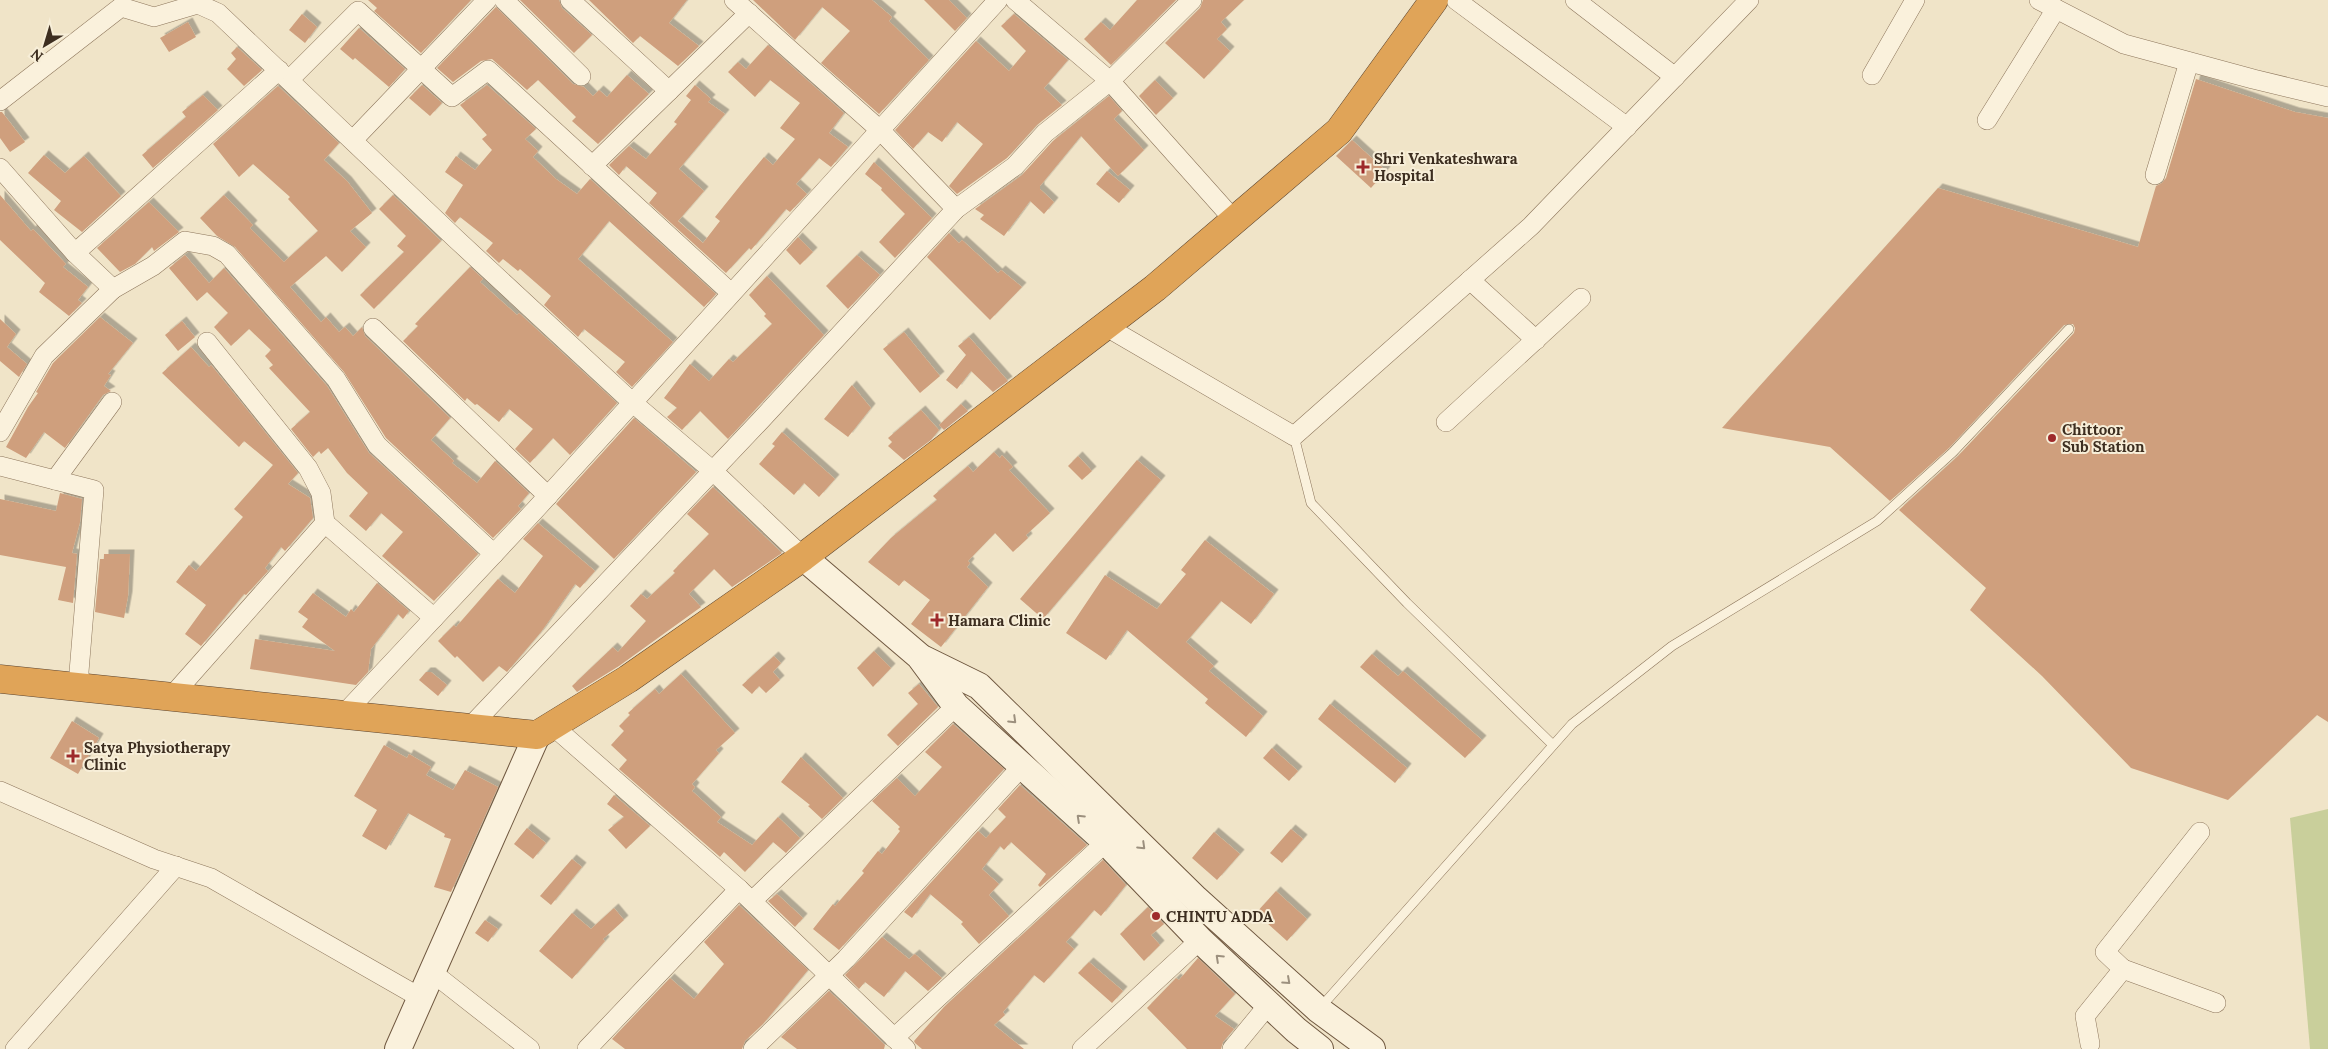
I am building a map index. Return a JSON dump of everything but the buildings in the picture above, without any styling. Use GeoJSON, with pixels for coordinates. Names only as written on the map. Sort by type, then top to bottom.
{"type":"FeatureCollection","features":[{"type":"Feature","properties":{"kind":"highway"},"geometry":{"type":"LineString","coordinates":[[0,679],[469,728],[545,730],[628,679],[803,558],[1155,288],[1339,131],[1434,0]]}},
{"type":"Feature","properties":{"kind":"street"},"geometry":{"type":"LineString","coordinates":[[353,140],[487,0]]}},
{"type":"Feature","properties":{"kind":"street"},"geometry":{"type":"LineString","coordinates":[[504,0],[581,76]]}},
{"type":"Feature","properties":{"kind":"street"},"geometry":{"type":"LineString","coordinates":[[570,0],[669,91]]}},
{"type":"Feature","properties":{"kind":"street"},"geometry":{"type":"LineString","coordinates":[[734,0],[880,130],[956,209]]}},
{"type":"Feature","properties":{"kind":"street"},"geometry":{"type":"LineString","coordinates":[[344,714],[548,496],[998,0]]}},
{"type":"Feature","properties":{"kind":"street"},"geometry":{"type":"LineString","coordinates":[[1015,0],[1110,81],[1234,220]]}},
{"type":"Feature","properties":{"kind":"street"},"geometry":{"type":"LineString","coordinates":[[469,728],[713,471],[956,209],[1015,166],[1045,133],[1110,81],[1192,0]]}},
{"type":"Feature","properties":{"kind":"street"},"geometry":{"type":"LineString","coordinates":[[1456,0],[1627,127]]}},
{"type":"Feature","properties":{"kind":"street"},"geometry":{"type":"LineString","coordinates":[[1575,0],[1675,77]]}},
{"type":"Feature","properties":{"kind":"street"},"geometry":{"type":"LineString","coordinates":[[1105,326],[1294,436],[1531,226],[1749,0]]}},
{"type":"Feature","properties":{"kind":"street"},"geometry":{"type":"LineString","coordinates":[[1872,75],[1915,0]]}},
{"type":"Feature","properties":{"kind":"street"},"geometry":{"type":"LineString","coordinates":[[2039,0],[2124,44],[2328,97]]}},
{"type":"Feature","properties":{"kind":"street"},"geometry":{"type":"LineString","coordinates":[[0,101],[122,7],[154,17],[198,4],[218,13],[633,403],[713,471],[803,558],[919,656],[956,706],[1106,842],[1200,940],[1320,1049]]}},
{"type":"Feature","properties":{"kind":"street"},"geometry":{"type":"LineString","coordinates":[[1987,120],[2056,9]]}},
{"type":"Feature","properties":{"kind":"street"},"geometry":{"type":"LineString","coordinates":[[75,253],[358,11],[452,97],[488,70],[731,294]]}},
{"type":"Feature","properties":{"kind":"street"},"geometry":{"type":"LineString","coordinates":[[592,166],[749,13]]}},
{"type":"Feature","properties":{"kind":"street"},"geometry":{"type":"LineString","coordinates":[[2155,175],[2188,62]]}},
{"type":"Feature","properties":{"kind":"street"},"geometry":{"type":"LineString","coordinates":[[0,168],[75,253],[113,289]]}},
{"type":"Feature","properties":{"kind":"street"},"geometry":{"type":"LineString","coordinates":[[0,432],[44,356],[113,289],[154,266],[185,241],[213,246],[227,254],[336,380],[377,446],[494,554]]}},
{"type":"Feature","properties":{"kind":"street"},"geometry":{"type":"LineString","coordinates":[[1470,280],[1536,340]]}},
{"type":"Feature","properties":{"kind":"street"},"geometry":{"type":"LineString","coordinates":[[1446,422],[1581,298]]}},
{"type":"Feature","properties":{"kind":"street"},"geometry":{"type":"LineString","coordinates":[[373,328],[548,496]]}},
{"type":"Feature","properties":{"kind":"street"},"geometry":{"type":"LineString","coordinates":[[207,342],[308,468],[321,493],[325,523],[434,618]]}},
{"type":"Feature","properties":{"kind":"street"},"geometry":{"type":"LineString","coordinates":[[54,480],[112,402]]}},
{"type":"Feature","properties":{"kind":"street"},"geometry":{"type":"LineString","coordinates":[[0,466],[94,490],[79,672],[80,687]]}},
{"type":"Feature","properties":{"kind":"street"},"geometry":{"type":"LineString","coordinates":[[172,697],[325,523]]}},
{"type":"Feature","properties":{"kind":"street"},"geometry":{"type":"LineString","coordinates":[[919,656],[979,686],[1196,899],[1319,1010],[1372,1049]]}},
{"type":"Feature","properties":{"kind":"street"},"geometry":{"type":"LineString","coordinates":[[587,1049],[746,895],[956,706]]}},
{"type":"Feature","properties":{"kind":"street"},"geometry":{"type":"LineString","coordinates":[[398,1049],[545,730],[746,895],[830,974],[900,1045],[1106,842]]}},
{"type":"Feature","properties":{"kind":"street"},"geometry":{"type":"LineString","coordinates":[[753,1049],[830,974],[1023,765]]}},
{"type":"Feature","properties":{"kind":"street"},"geometry":{"type":"LineString","coordinates":[[0,791],[154,859],[211,878],[421,998]]}},
{"type":"Feature","properties":{"kind":"street"},"geometry":{"type":"LineString","coordinates":[[2200,832],[2104,952],[2123,969],[2216,1003]]}},
{"type":"Feature","properties":{"kind":"street"},"geometry":{"type":"LineString","coordinates":[[15,1049],[176,866]]}},
{"type":"Feature","properties":{"kind":"street"},"geometry":{"type":"LineString","coordinates":[[1082,1049],[1200,940]]}},
{"type":"Feature","properties":{"kind":"street"},"geometry":{"type":"LineString","coordinates":[[1249,985],[1267,963]]}},
{"type":"Feature","properties":{"kind":"street"},"geometry":{"type":"LineString","coordinates":[[2090,1047],[2085,1016],[2123,969]]}},
{"type":"Feature","properties":{"kind":"street"},"geometry":{"type":"LineString","coordinates":[[433,973],[530,1049]]}},
{"type":"Feature","properties":{"kind":"street"},"geometry":{"type":"LineString","coordinates":[[1232,1049],[1269,1004]]}},
{"type":"Feature","properties":{"kind":"lane"},"geometry":{"type":"LineString","coordinates":[[1319,1010],[1572,724],[1672,646],[1876,521],[1953,452],[2069,329]]}},
{"type":"Feature","properties":{"kind":"lane"},"geometry":{"type":"LineString","coordinates":[[1294,436],[1311,503],[1407,603],[1553,745]]}},
{"type":"Feature","properties":{"kind":"green space"},"geometry":{"type":"Polygon","coordinates":[[[2328,809],[2328,1049],[2310,1049],[2290,818],[2328,809]]]}},
{"type":"Feature","properties":{"kind":"place","name":"Shri Venkateshwara Hospital"},"geometry":{"type":"Point","coordinates":[1363,167]}},
{"type":"Feature","properties":{"kind":"place","name":"Chittoor Sub Station"},"geometry":{"type":"Point","coordinates":[2052,438]}},
{"type":"Feature","properties":{"kind":"place","name":"Hamara Clinic"},"geometry":{"type":"Point","coordinates":[937,620]}},
{"type":"Feature","properties":{"kind":"place","name":"Satya Physiotherapy Clinic"},"geometry":{"type":"Point","coordinates":[73,756]}},
{"type":"Feature","properties":{"kind":"place","name":"CHINTU ADDA"},"geometry":{"type":"Point","coordinates":[1156,916]}}]}
